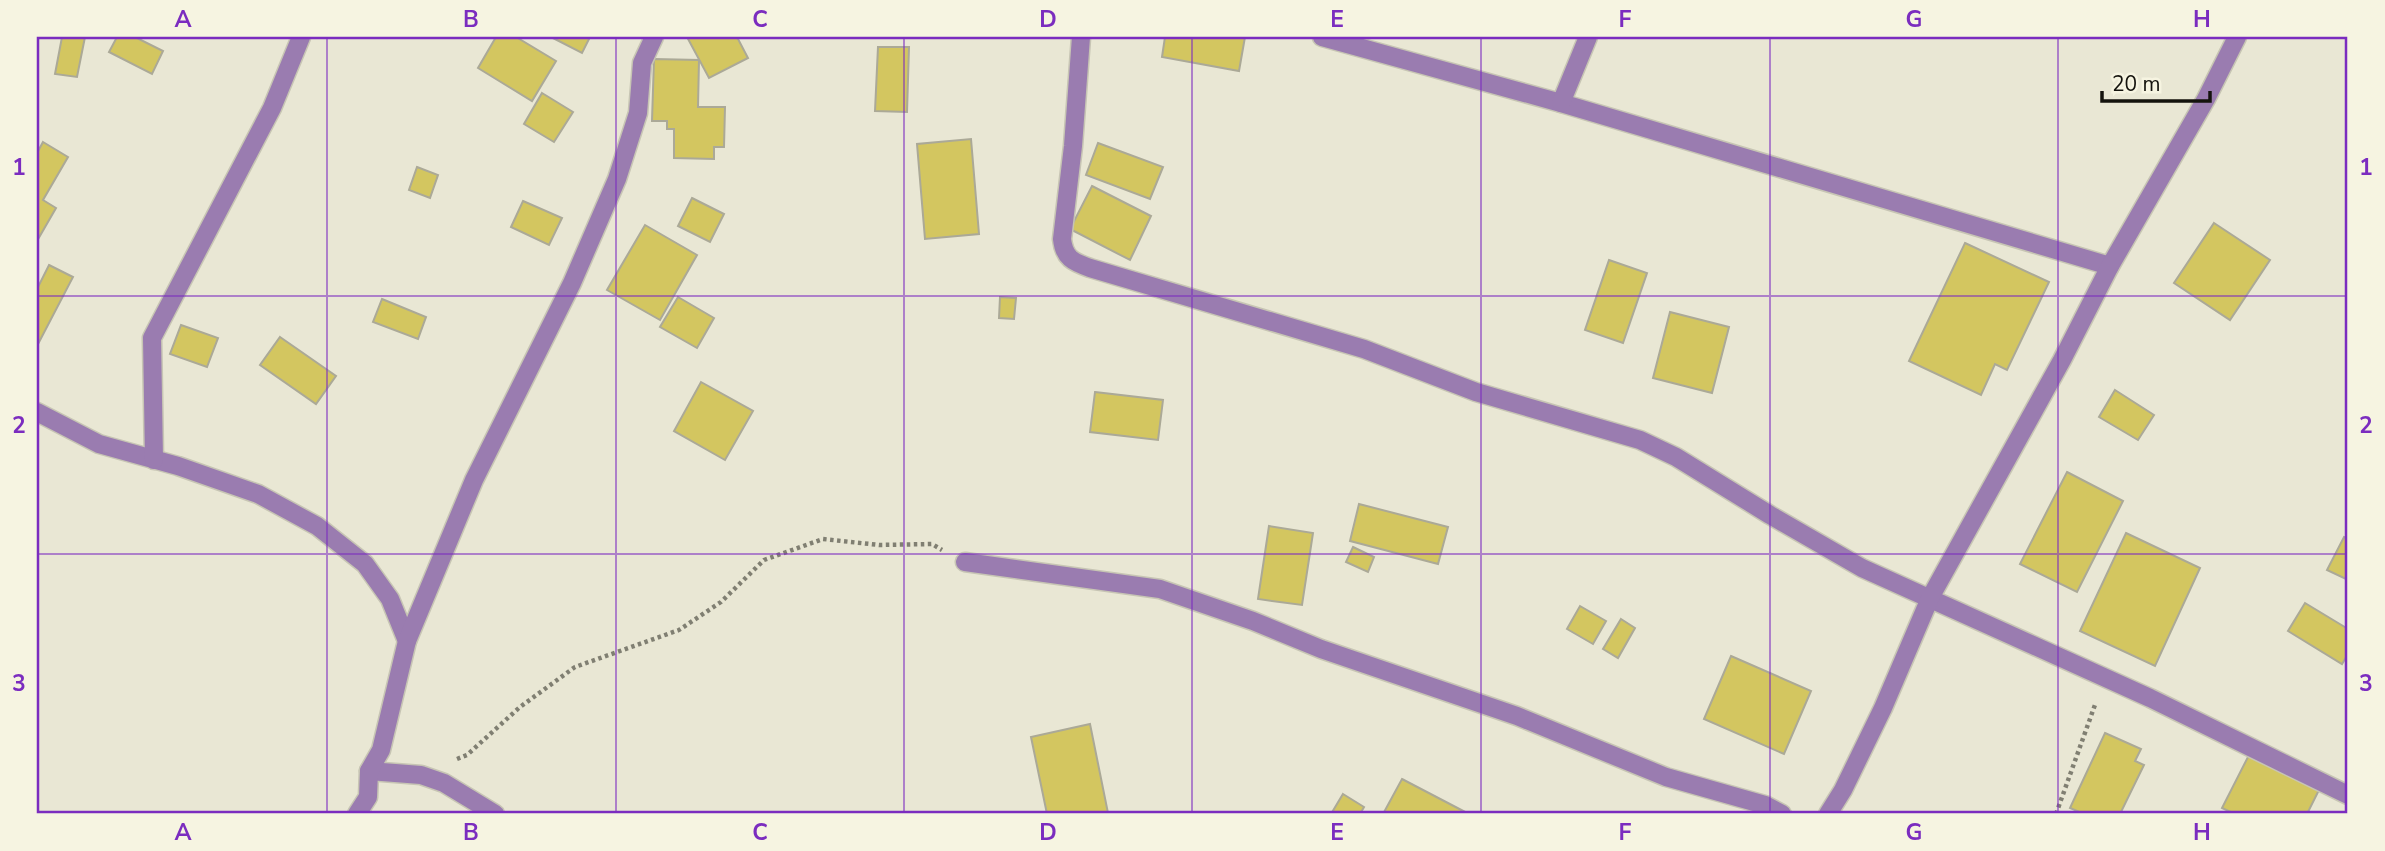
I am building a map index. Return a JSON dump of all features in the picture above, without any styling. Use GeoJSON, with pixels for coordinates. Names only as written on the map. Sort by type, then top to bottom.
{"type":"FeatureCollection","features":[{"type":"Feature","properties":{"kind":"street"},"geometry":{"type":"LineString","coordinates":[[154,460],[152,338],[272,108],[301,37]]}},
{"type":"Feature","properties":{"kind":"street"},"geometry":{"type":"LineString","coordinates":[[357,814],[368,797],[369,771],[381,750],[407,642],[474,480],[572,283],[617,179],[638,113],[642,63],[654,37]]}},
{"type":"Feature","properties":{"kind":"street"},"geometry":{"type":"LineString","coordinates":[[1081,37],[1073,146],[1062,240],[1068,259],[1090,268],[1364,349],[1476,392],[1640,440],[1676,457],[1770,516],[1861,568],[2150,698],[2348,794]]}},
{"type":"Feature","properties":{"kind":"street"},"geometry":{"type":"LineString","coordinates":[[1322,37],[1560,103],[2110,266]]}},
{"type":"Feature","properties":{"kind":"street"},"geometry":{"type":"LineString","coordinates":[[1560,103],[1588,37]]}},
{"type":"Feature","properties":{"kind":"street"},"geometry":{"type":"LineString","coordinates":[[1828,814],[1843,790],[1877,720],[1930,598],[2062,360],[2110,266],[2206,99],[2237,37]]}},
{"type":"Feature","properties":{"kind":"street"},"geometry":{"type":"LineString","coordinates":[[37,412],[99,444],[178,466],[258,494],[317,526],[365,564],[390,599],[407,642]]}},
{"type":"Feature","properties":{"kind":"street"},"geometry":{"type":"LineString","coordinates":[[965,562],[1160,589],[1253,621],[1321,649],[1517,716],[1666,777],[1765,805],[1782,814]]}},
{"type":"Feature","properties":{"kind":"street"},"geometry":{"type":"LineString","coordinates":[[369,771],[421,775],[444,783],[495,814]]}},
{"type":"Feature","properties":{"kind":"path"},"geometry":{"type":"LineString","coordinates":[[421,775],[467,755],[520,707],[575,667],[679,630],[721,602],[764,560],[823,539],[879,545],[932,544],[965,562]]}},
{"type":"Feature","properties":{"kind":"path"},"geometry":{"type":"LineString","coordinates":[[2056,814],[2105,678]]}},
{"type":"Feature","properties":{"kind":"building"},"geometry":{"type":"Polygon","coordinates":[[[62,37],[85,37],[77,77],[55,74],[62,37]]]}},
{"type":"Feature","properties":{"kind":"building"},"geometry":{"type":"Polygon","coordinates":[[[117,37],[135,37],[163,51],[152,74],[109,52],[117,37]]]}},
{"type":"Feature","properties":{"kind":"building"},"geometry":{"type":"Polygon","coordinates":[[[496,37],[516,37],[556,61],[532,101],[478,68],[496,37]]]}},
{"type":"Feature","properties":{"kind":"building"},"geometry":{"type":"Polygon","coordinates":[[[551,37],[590,37],[582,53],[551,37]]]}},
{"type":"Feature","properties":{"kind":"building"},"geometry":{"type":"Polygon","coordinates":[[[687,37],[737,37],[748,58],[709,78],[687,37]]]}},
{"type":"Feature","properties":{"kind":"building"},"geometry":{"type":"Polygon","coordinates":[[[1165,37],[1245,37],[1239,71],[1162,57],[1165,37]]]}},
{"type":"Feature","properties":{"kind":"building"},"geometry":{"type":"Polygon","coordinates":[[[878,47],[909,47],[907,112],[875,111],[878,47]]]}},
{"type":"Feature","properties":{"kind":"building"},"geometry":{"type":"Polygon","coordinates":[[[654,59],[699,60],[698,107],[725,107],[724,147],[714,147],[714,159],[674,158],[674,129],[667,129],[667,121],[652,121],[654,59]]]}},
{"type":"Feature","properties":{"kind":"building"},"geometry":{"type":"Polygon","coordinates":[[[542,93],[573,112],[554,142],[524,124],[542,93]]]}},
{"type":"Feature","properties":{"kind":"building"},"geometry":{"type":"Polygon","coordinates":[[[971,139],[979,234],[925,239],[917,144],[971,139]]]}},
{"type":"Feature","properties":{"kind":"building"},"geometry":{"type":"Polygon","coordinates":[[[43,142],[68,157],[43,200],[56,208],[37,241],[37,153],[43,142]]]}},
{"type":"Feature","properties":{"kind":"building"},"geometry":{"type":"Polygon","coordinates":[[[1098,143],[1163,167],[1150,199],[1086,175],[1098,143]]]}},
{"type":"Feature","properties":{"kind":"building"},"geometry":{"type":"Polygon","coordinates":[[[417,167],[438,175],[430,198],[409,190],[417,167]]]}},
{"type":"Feature","properties":{"kind":"building"},"geometry":{"type":"Polygon","coordinates":[[[1092,186],[1151,216],[1130,260],[1070,229],[1092,186]]]}},
{"type":"Feature","properties":{"kind":"building"},"geometry":{"type":"Polygon","coordinates":[[[692,198],[724,214],[710,242],[678,226],[692,198]]]}},
{"type":"Feature","properties":{"kind":"building"},"geometry":{"type":"Polygon","coordinates":[[[523,201],[562,218],[549,245],[511,227],[523,201]]]}},
{"type":"Feature","properties":{"kind":"building"},"geometry":{"type":"Polygon","coordinates":[[[2214,223],[2270,260],[2230,320],[2174,283],[2214,223]]]}},
{"type":"Feature","properties":{"kind":"building"},"geometry":{"type":"Polygon","coordinates":[[[645,225],[697,255],[660,320],[607,290],[645,225]]]}},
{"type":"Feature","properties":{"kind":"building"},"geometry":{"type":"Polygon","coordinates":[[[1965,243],[2049,282],[2007,370],[1995,364],[1981,395],[1909,361],[1965,243]]]}},
{"type":"Feature","properties":{"kind":"building"},"geometry":{"type":"Polygon","coordinates":[[[1609,260],[1647,273],[1623,343],[1585,330],[1609,260]]]}},
{"type":"Feature","properties":{"kind":"building"},"geometry":{"type":"Polygon","coordinates":[[[49,265],[73,277],[37,346],[37,289],[49,265]]]}},
{"type":"Feature","properties":{"kind":"building"},"geometry":{"type":"Polygon","coordinates":[[[678,297],[714,318],[697,348],[660,327],[678,297]]]}},
{"type":"Feature","properties":{"kind":"building"},"geometry":{"type":"Polygon","coordinates":[[[1000,297],[1016,298],[1014,319],[999,318],[1000,297]]]}},
{"type":"Feature","properties":{"kind":"building"},"geometry":{"type":"Polygon","coordinates":[[[382,299],[426,317],[418,339],[373,322],[382,299]]]}},
{"type":"Feature","properties":{"kind":"building"},"geometry":{"type":"Polygon","coordinates":[[[1670,312],[1729,327],[1712,393],[1653,378],[1670,312]]]}},
{"type":"Feature","properties":{"kind":"building"},"geometry":{"type":"Polygon","coordinates":[[[181,325],[218,338],[207,367],[170,354],[181,325]]]}},
{"type":"Feature","properties":{"kind":"building"},"geometry":{"type":"Polygon","coordinates":[[[280,337],[336,376],[316,404],[260,365],[280,337]]]}},
{"type":"Feature","properties":{"kind":"building"},"geometry":{"type":"Polygon","coordinates":[[[701,382],[753,411],[725,460],[674,431],[701,382]]]}},
{"type":"Feature","properties":{"kind":"building"},"geometry":{"type":"Polygon","coordinates":[[[2115,390],[2154,415],[2138,440],[2099,417],[2115,390]]]}},
{"type":"Feature","properties":{"kind":"building"},"geometry":{"type":"Polygon","coordinates":[[[1095,392],[1163,400],[1158,440],[1090,432],[1095,392]]]}},
{"type":"Feature","properties":{"kind":"building"},"geometry":{"type":"Polygon","coordinates":[[[2067,472],[2123,501],[2077,592],[2020,564],[2067,472]]]}},
{"type":"Feature","properties":{"kind":"building"},"geometry":{"type":"Polygon","coordinates":[[[1359,504],[1448,527],[1438,564],[1350,541],[1359,504]]]}},
{"type":"Feature","properties":{"kind":"building"},"geometry":{"type":"Polygon","coordinates":[[[1269,526],[1313,533],[1302,605],[1258,599],[1269,526]]]}},
{"type":"Feature","properties":{"kind":"building"},"geometry":{"type":"Polygon","coordinates":[[[2126,533],[2200,568],[2155,666],[2080,631],[2126,533]]]}},
{"type":"Feature","properties":{"kind":"building"},"geometry":{"type":"Polygon","coordinates":[[[2344,537],[2348,539],[2348,580],[2327,570],[2344,537]]]}},
{"type":"Feature","properties":{"kind":"building"},"geometry":{"type":"Polygon","coordinates":[[[1353,547],[1374,557],[1368,572],[1346,562],[1353,547]]]}},
{"type":"Feature","properties":{"kind":"building"},"geometry":{"type":"Polygon","coordinates":[[[2305,603],[2348,629],[2348,654],[2342,664],[2288,631],[2305,603]]]}},
{"type":"Feature","properties":{"kind":"building"},"geometry":{"type":"Polygon","coordinates":[[[1580,606],[1606,621],[1593,644],[1567,629],[1580,606]]]}},
{"type":"Feature","properties":{"kind":"building"},"geometry":{"type":"Polygon","coordinates":[[[1621,619],[1635,628],[1618,658],[1603,649],[1621,619]]]}},
{"type":"Feature","properties":{"kind":"building"},"geometry":{"type":"Polygon","coordinates":[[[1731,656],[1811,691],[1784,754],[1704,719],[1731,656]]]}},
{"type":"Feature","properties":{"kind":"building"},"geometry":{"type":"Polygon","coordinates":[[[1090,724],[1108,813],[1047,814],[1031,737],[1090,724]]]}},
{"type":"Feature","properties":{"kind":"building"},"geometry":{"type":"Polygon","coordinates":[[[2105,733],[2141,749],[2135,761],[2144,765],[2120,814],[2084,814],[2070,808],[2105,733]]]}},
{"type":"Feature","properties":{"kind":"building"},"geometry":{"type":"Polygon","coordinates":[[[2250,753],[2320,788],[2307,814],[2235,814],[2222,808],[2250,753]]]}},
{"type":"Feature","properties":{"kind":"building"},"geometry":{"type":"Polygon","coordinates":[[[1402,779],[1469,814],[1383,814],[1402,779]]]}},
{"type":"Feature","properties":{"kind":"building"},"geometry":{"type":"Polygon","coordinates":[[[1343,794],[1364,807],[1360,814],[1331,814],[1343,794]]]}}]}
